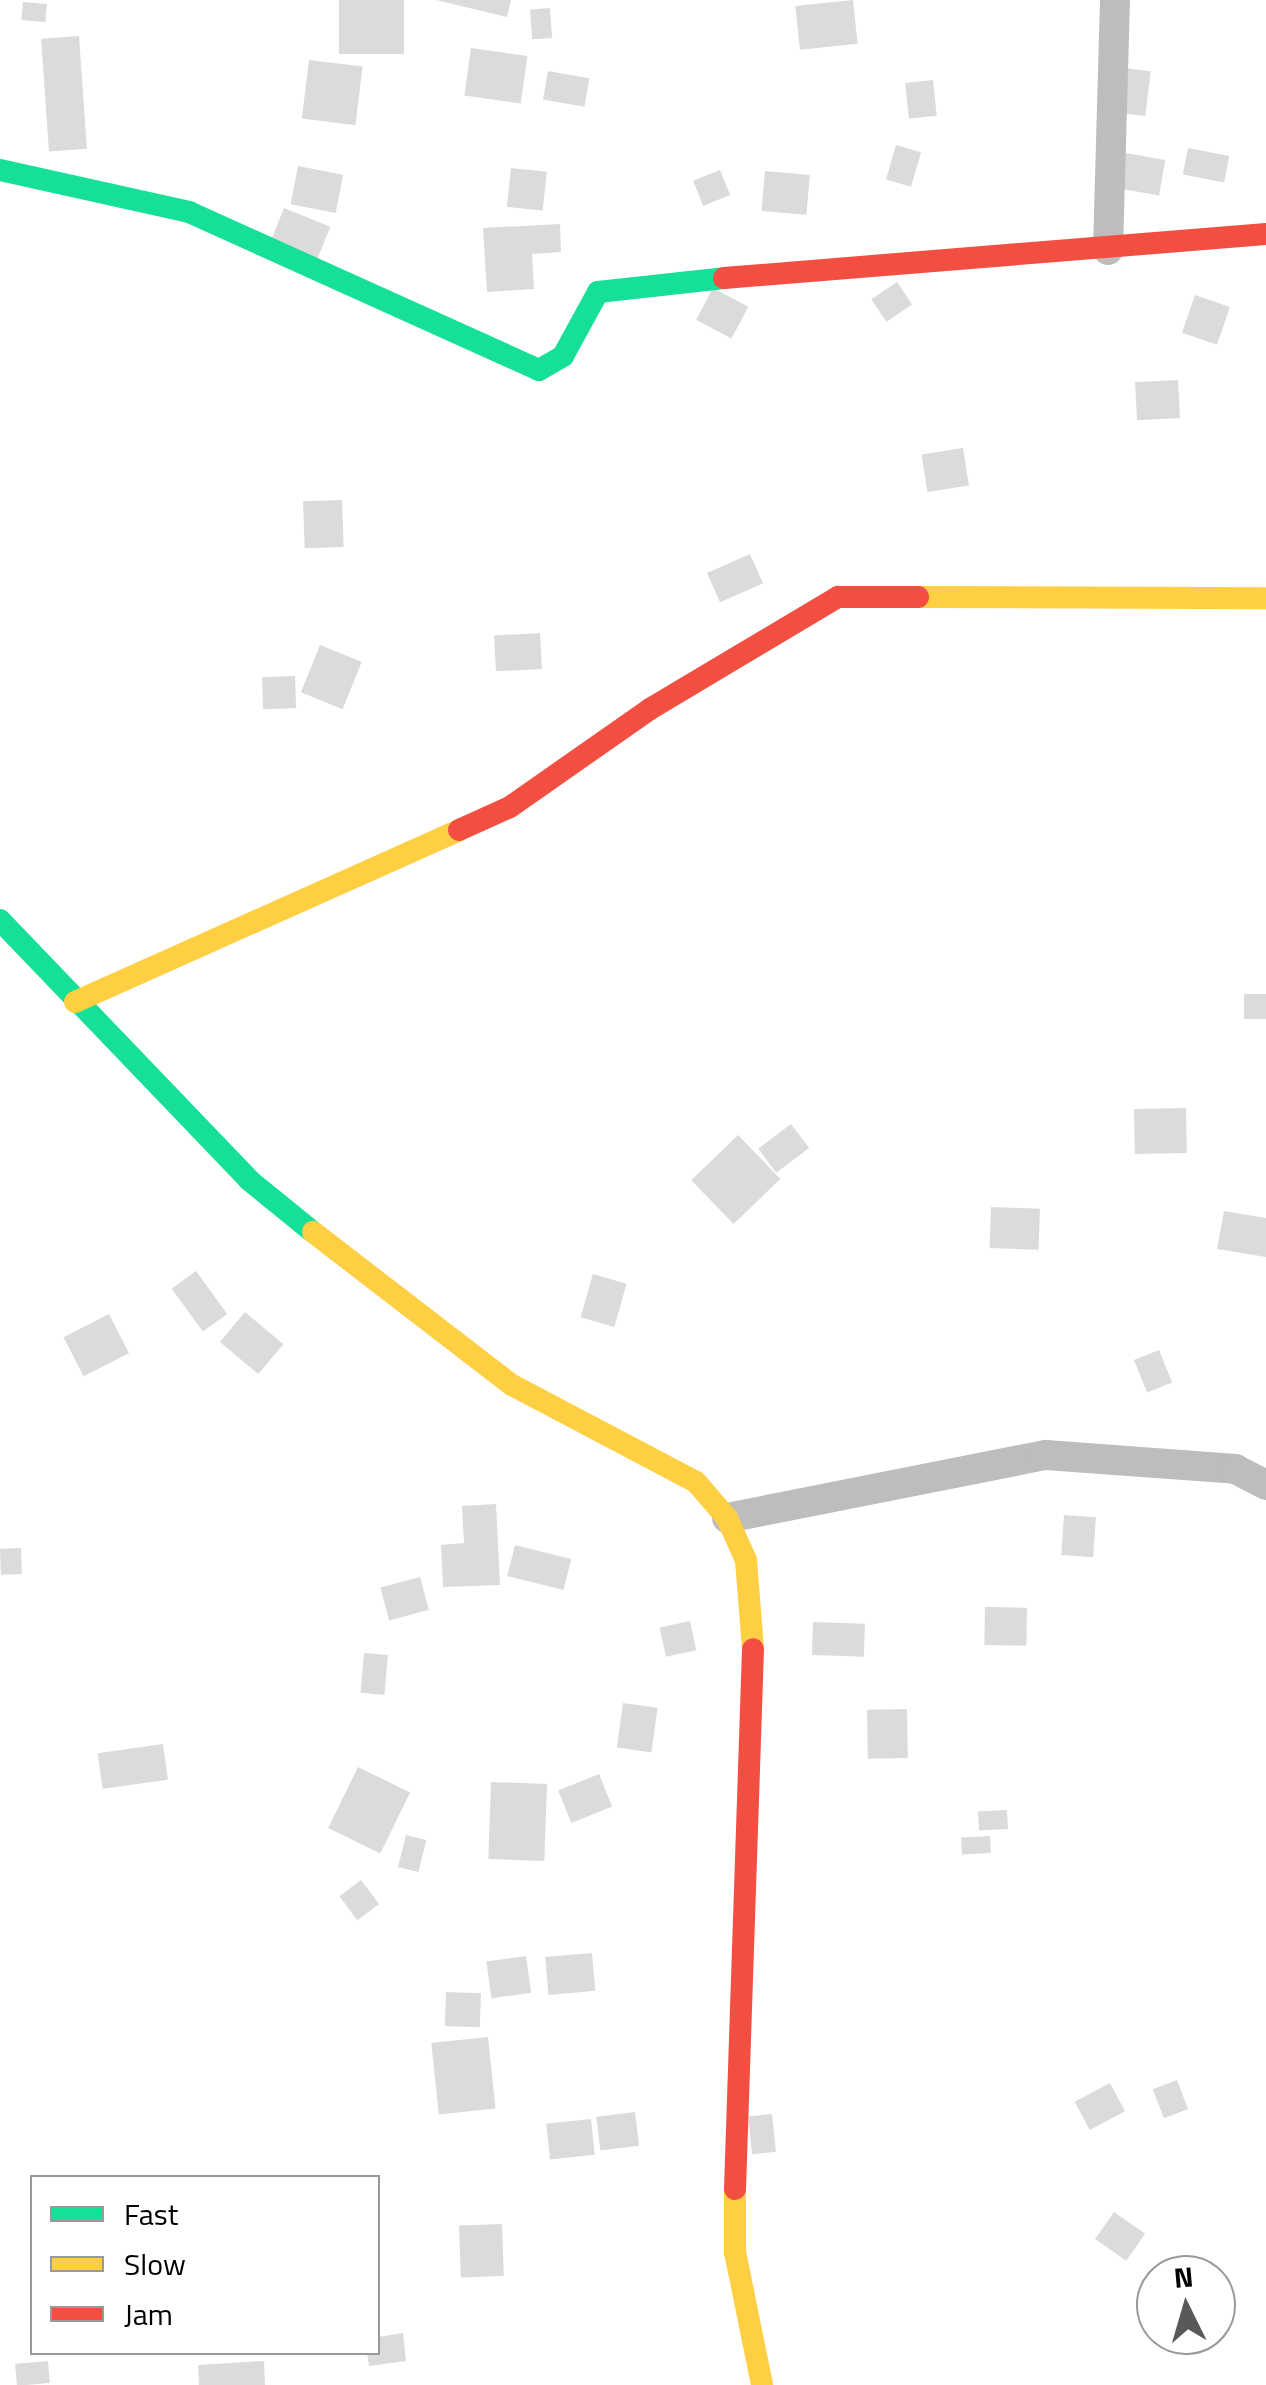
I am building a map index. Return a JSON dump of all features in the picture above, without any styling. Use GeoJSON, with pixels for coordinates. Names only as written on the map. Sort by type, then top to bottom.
{"type":"FeatureCollection","features":[{"type":"Feature","properties":{"kind":"street"},"geometry":{"type":"LineString","coordinates":[[1108,250],[1115,0]]}},
{"type":"Feature","properties":{"kind":"street"},"geometry":{"type":"LineString","coordinates":[[0,170],[189,212],[539,370],[564,356],[598,292],[621,286],[1108,250],[1266,234]]}},
{"type":"Feature","properties":{"kind":"street"},"geometry":{"type":"LineString","coordinates":[[75,1002],[510,806],[650,709],[838,598],[1266,598]]}},
{"type":"Feature","properties":{"kind":"street"},"geometry":{"type":"LineString","coordinates":[[0,920],[250,1180],[391,1297],[512,1385],[696,1482],[727,1518],[746,1560],[754,1614],[735,2214],[747,2336],[762,2385]]}},
{"type":"Feature","properties":{"kind":"street"},"geometry":{"type":"LineString","coordinates":[[727,1518],[1046,1455],[1235,1468],[1266,1485]]}},
{"type":"Feature","properties":{"kind":"building"},"geometry":{"type":"Polygon","coordinates":[[[339,0],[404,0],[404,54],[339,54],[339,0]]]}},
{"type":"Feature","properties":{"kind":"building"},"geometry":{"type":"Polygon","coordinates":[[[436,0],[511,0],[507,17],[436,0]]]}},
{"type":"Feature","properties":{"kind":"building"},"geometry":{"type":"Polygon","coordinates":[[[853,0],[858,44],[800,50],[795,6],[853,0]]]}},
{"type":"Feature","properties":{"kind":"building"},"geometry":{"type":"Polygon","coordinates":[[[23,2],[47,4],[45,22],[21,20],[23,2]]]}},
{"type":"Feature","properties":{"kind":"building"},"geometry":{"type":"Polygon","coordinates":[[[550,8],[552,38],[532,39],[530,9],[550,8]]]}},
{"type":"Feature","properties":{"kind":"building"},"geometry":{"type":"Polygon","coordinates":[[[79,36],[87,149],[49,151],[41,39],[79,36]]]}},
{"type":"Feature","properties":{"kind":"building"},"geometry":{"type":"Polygon","coordinates":[[[471,48],[527,56],[521,103],[464,96],[471,48]]]}},
{"type":"Feature","properties":{"kind":"building"},"geometry":{"type":"Polygon","coordinates":[[[309,60],[363,67],[355,125],[302,119],[309,60]]]}},
{"type":"Feature","properties":{"kind":"building"},"geometry":{"type":"Polygon","coordinates":[[[1116,67],[1151,71],[1145,116],[1111,112],[1116,67]]]}},
{"type":"Feature","properties":{"kind":"building"},"geometry":{"type":"Polygon","coordinates":[[[548,71],[589,78],[584,107],[543,100],[548,71]]]}},
{"type":"Feature","properties":{"kind":"building"},"geometry":{"type":"Polygon","coordinates":[[[933,80],[937,116],[909,119],[905,83],[933,80]]]}},
{"type":"Feature","properties":{"kind":"building"},"geometry":{"type":"Polygon","coordinates":[[[896,145],[921,152],[911,187],[886,180],[896,145]]]}},
{"type":"Feature","properties":{"kind":"building"},"geometry":{"type":"Polygon","coordinates":[[[1188,148],[1229,156],[1224,183],[1183,175],[1188,148]]]}},
{"type":"Feature","properties":{"kind":"building"},"geometry":{"type":"Polygon","coordinates":[[[1120,152],[1165,160],[1159,195],[1114,187],[1120,152]]]}},
{"type":"Feature","properties":{"kind":"building"},"geometry":{"type":"Polygon","coordinates":[[[298,166],[343,175],[336,213],[291,204],[298,166]]]}},
{"type":"Feature","properties":{"kind":"building"},"geometry":{"type":"Polygon","coordinates":[[[511,168],[547,172],[543,211],[507,207],[511,168]]]}},
{"type":"Feature","properties":{"kind":"building"},"geometry":{"type":"Polygon","coordinates":[[[720,170],[730,195],[703,206],[693,181],[720,170]]]}},
{"type":"Feature","properties":{"kind":"building"},"geometry":{"type":"Polygon","coordinates":[[[765,171],[810,175],[806,215],[762,211],[765,171]]]}},
{"type":"Feature","properties":{"kind":"building"},"geometry":{"type":"Polygon","coordinates":[[[284,208],[330,227],[318,258],[271,240],[284,208]]]}},
{"type":"Feature","properties":{"kind":"building"},"geometry":{"type":"Polygon","coordinates":[[[560,224],[561,252],[532,254],[534,289],[487,292],[483,228],[560,224]]]}},
{"type":"Feature","properties":{"kind":"building"},"geometry":{"type":"Polygon","coordinates":[[[897,282],[912,304],[886,322],[871,299],[897,282]]]}},
{"type":"Feature","properties":{"kind":"building"},"geometry":{"type":"Polygon","coordinates":[[[713,288],[748,307],[731,339],[696,320],[713,288]]]}},
{"type":"Feature","properties":{"kind":"building"},"geometry":{"type":"Polygon","coordinates":[[[1195,295],[1230,307],[1217,345],[1182,333],[1195,295]]]}},
{"type":"Feature","properties":{"kind":"building"},"geometry":{"type":"Polygon","coordinates":[[[1178,380],[1180,418],[1137,420],[1135,382],[1178,380]]]}},
{"type":"Feature","properties":{"kind":"building"},"geometry":{"type":"Polygon","coordinates":[[[963,448],[969,486],[927,492],[922,455],[963,448]]]}},
{"type":"Feature","properties":{"kind":"building"},"geometry":{"type":"Polygon","coordinates":[[[342,500],[344,547],[305,548],[303,501],[342,500]]]}},
{"type":"Feature","properties":{"kind":"building"},"geometry":{"type":"Polygon","coordinates":[[[750,554],[763,583],[720,602],[707,573],[750,554]]]}},
{"type":"Feature","properties":{"kind":"building"},"geometry":{"type":"Polygon","coordinates":[[[540,633],[542,669],[496,671],[494,635],[540,633]]]}},
{"type":"Feature","properties":{"kind":"building"},"geometry":{"type":"Polygon","coordinates":[[[320,645],[362,662],[343,709],[301,692],[320,645]]]}},
{"type":"Feature","properties":{"kind":"building"},"geometry":{"type":"Polygon","coordinates":[[[295,676],[296,708],[263,709],[262,677],[295,676]]]}},
{"type":"Feature","properties":{"kind":"building"},"geometry":{"type":"Polygon","coordinates":[[[1244,994],[1266,994],[1266,1019],[1244,1019],[1244,994]]]}},
{"type":"Feature","properties":{"kind":"building"},"geometry":{"type":"Polygon","coordinates":[[[1186,1108],[1187,1153],[1135,1154],[1134,1109],[1186,1108]]]}},
{"type":"Feature","properties":{"kind":"building"},"geometry":{"type":"Polygon","coordinates":[[[791,1124],[809,1148],[776,1173],[758,1149],[791,1124]]]}},
{"type":"Feature","properties":{"kind":"building"},"geometry":{"type":"Polygon","coordinates":[[[738,1135],[780,1179],[734,1224],[691,1180],[738,1135]]]}},
{"type":"Feature","properties":{"kind":"building"},"geometry":{"type":"Polygon","coordinates":[[[991,1207],[1040,1209],[1039,1250],[990,1248],[991,1207]]]}},
{"type":"Feature","properties":{"kind":"building"},"geometry":{"type":"Polygon","coordinates":[[[1224,1211],[1266,1218],[1266,1257],[1217,1249],[1224,1211]]]}},
{"type":"Feature","properties":{"kind":"building"},"geometry":{"type":"Polygon","coordinates":[[[196,1271],[227,1314],[203,1332],[172,1289],[196,1271]]]}},
{"type":"Feature","properties":{"kind":"building"},"geometry":{"type":"Polygon","coordinates":[[[593,1274],[627,1284],[614,1327],[581,1317],[593,1274]]]}},
{"type":"Feature","properties":{"kind":"building"},"geometry":{"type":"Polygon","coordinates":[[[245,1312],[283,1344],[258,1374],[220,1342],[245,1312]]]}},
{"type":"Feature","properties":{"kind":"building"},"geometry":{"type":"Polygon","coordinates":[[[109,1314],[129,1353],[84,1376],[64,1337],[109,1314]]]}},
{"type":"Feature","properties":{"kind":"building"},"geometry":{"type":"Polygon","coordinates":[[[1159,1350],[1172,1382],[1147,1393],[1134,1360],[1159,1350]]]}},
{"type":"Feature","properties":{"kind":"building"},"geometry":{"type":"Polygon","coordinates":[[[496,1504],[500,1585],[443,1587],[441,1545],[464,1543],[462,1506],[496,1504]]]}},
{"type":"Feature","properties":{"kind":"building"},"geometry":{"type":"Polygon","coordinates":[[[1064,1515],[1096,1517],[1093,1557],[1061,1555],[1064,1515]]]}},
{"type":"Feature","properties":{"kind":"building"},"geometry":{"type":"Polygon","coordinates":[[[515,1545],[571,1559],[564,1590],[507,1576],[515,1545]]]}},
{"type":"Feature","properties":{"kind":"building"},"geometry":{"type":"Polygon","coordinates":[[[21,1548],[22,1574],[1,1575],[0,1549],[21,1548]]]}},
{"type":"Feature","properties":{"kind":"building"},"geometry":{"type":"Polygon","coordinates":[[[420,1577],[429,1610],[389,1620],[380,1588],[420,1577]]]}},
{"type":"Feature","properties":{"kind":"building"},"geometry":{"type":"Polygon","coordinates":[[[985,1607],[1027,1608],[1026,1646],[984,1645],[985,1607]]]}},
{"type":"Feature","properties":{"kind":"building"},"geometry":{"type":"Polygon","coordinates":[[[690,1621],[696,1650],[666,1657],[660,1627],[690,1621]]]}},
{"type":"Feature","properties":{"kind":"building"},"geometry":{"type":"Polygon","coordinates":[[[813,1622],[865,1624],[864,1657],[812,1655],[813,1622]]]}},
{"type":"Feature","properties":{"kind":"building"},"geometry":{"type":"Polygon","coordinates":[[[364,1653],[388,1655],[384,1695],[361,1693],[364,1653]]]}},
{"type":"Feature","properties":{"kind":"building"},"geometry":{"type":"Polygon","coordinates":[[[623,1703],[658,1708],[651,1752],[617,1748],[623,1703]]]}},
{"type":"Feature","properties":{"kind":"building"},"geometry":{"type":"Polygon","coordinates":[[[907,1709],[908,1758],[868,1759],[867,1710],[907,1709]]]}},
{"type":"Feature","properties":{"kind":"building"},"geometry":{"type":"Polygon","coordinates":[[[163,1744],[168,1780],[103,1789],[98,1753],[163,1744]]]}},
{"type":"Feature","properties":{"kind":"building"},"geometry":{"type":"Polygon","coordinates":[[[358,1767],[410,1792],[380,1854],[328,1828],[358,1767]]]}},
{"type":"Feature","properties":{"kind":"building"},"geometry":{"type":"Polygon","coordinates":[[[599,1774],[612,1806],[571,1823],[558,1790],[599,1774]]]}},
{"type":"Feature","properties":{"kind":"building"},"geometry":{"type":"Polygon","coordinates":[[[491,1782],[547,1784],[544,1861],[488,1859],[491,1782]]]}},
{"type":"Feature","properties":{"kind":"building"},"geometry":{"type":"Polygon","coordinates":[[[1007,1810],[1008,1829],[979,1830],[978,1812],[1007,1810]]]}},
{"type":"Feature","properties":{"kind":"building"},"geometry":{"type":"Polygon","coordinates":[[[406,1835],[426,1840],[418,1872],[398,1867],[406,1835]]]}},
{"type":"Feature","properties":{"kind":"building"},"geometry":{"type":"Polygon","coordinates":[[[990,1836],[991,1853],[962,1854],[961,1838],[990,1836]]]}},
{"type":"Feature","properties":{"kind":"building"},"geometry":{"type":"Polygon","coordinates":[[[361,1880],[379,1904],[357,1920],[339,1896],[361,1880]]]}},
{"type":"Feature","properties":{"kind":"building"},"geometry":{"type":"Polygon","coordinates":[[[592,1953],[595,1991],[548,1995],[545,1957],[592,1953]]]}},
{"type":"Feature","properties":{"kind":"building"},"geometry":{"type":"Polygon","coordinates":[[[526,1956],[531,1993],[492,1998],[486,1962],[526,1956]]]}},
{"type":"Feature","properties":{"kind":"building"},"geometry":{"type":"Polygon","coordinates":[[[446,1992],[481,1993],[480,2027],[445,2026],[446,1992]]]}},
{"type":"Feature","properties":{"kind":"building"},"geometry":{"type":"Polygon","coordinates":[[[488,2037],[496,2109],[439,2115],[431,2043],[488,2037]]]}},
{"type":"Feature","properties":{"kind":"building"},"geometry":{"type":"Polygon","coordinates":[[[1177,2080],[1188,2109],[1164,2118],[1153,2089],[1177,2080]]]}},
{"type":"Feature","properties":{"kind":"building"},"geometry":{"type":"Polygon","coordinates":[[[1110,2083],[1125,2111],[1090,2130],[1075,2102],[1110,2083]]]}},
{"type":"Feature","properties":{"kind":"building"},"geometry":{"type":"Polygon","coordinates":[[[635,2112],[639,2146],[600,2150],[596,2117],[635,2112]]]}},
{"type":"Feature","properties":{"kind":"building"},"geometry":{"type":"Polygon","coordinates":[[[772,2114],[776,2152],[752,2154],[748,2117],[772,2114]]]}},
{"type":"Feature","properties":{"kind":"building"},"geometry":{"type":"Polygon","coordinates":[[[591,2119],[595,2155],[550,2160],[546,2124],[591,2119]]]}},
{"type":"Feature","properties":{"kind":"building"},"geometry":{"type":"Polygon","coordinates":[[[1114,2212],[1145,2234],[1126,2261],[1095,2239],[1114,2212]]]}},
{"type":"Feature","properties":{"kind":"building"},"geometry":{"type":"Polygon","coordinates":[[[502,2224],[504,2276],[461,2277],[459,2226],[502,2224]]]}},
{"type":"Feature","properties":{"kind":"building"},"geometry":{"type":"Polygon","coordinates":[[[403,2333],[406,2361],[369,2366],[367,2355],[380,2355],[380,2337],[403,2333]]]}},
{"type":"Feature","properties":{"kind":"building"},"geometry":{"type":"Polygon","coordinates":[[[48,2361],[50,2383],[17,2385],[15,2364],[48,2361]]]}},
{"type":"Feature","properties":{"kind":"building"},"geometry":{"type":"Polygon","coordinates":[[[264,2361],[265,2385],[199,2385],[198,2365],[264,2361]]]}},
{"type":"Feature","properties":{"kind":"traffic: fast"},"geometry":{"type":"LineString","coordinates":[[0,170],[189,212],[539,370],[563,356],[598,292],[724,278]]}},
{"type":"Feature","properties":{"kind":"traffic: fast"},"geometry":{"type":"LineString","coordinates":[[0,920],[249,1180],[313,1232]]}},
{"type":"Feature","properties":{"kind":"traffic: slow"},"geometry":{"type":"LineString","coordinates":[[918,597],[1266,598]]}},
{"type":"Feature","properties":{"kind":"traffic: slow"},"geometry":{"type":"LineString","coordinates":[[75,1002],[459,830]]}},
{"type":"Feature","properties":{"kind":"traffic: slow"},"geometry":{"type":"LineString","coordinates":[[313,1232],[512,1385],[696,1482],[727,1518],[746,1560],[753,1649]]}},
{"type":"Feature","properties":{"kind":"traffic: slow"},"geometry":{"type":"LineString","coordinates":[[735,2189],[735,2252],[762,2385]]}},
{"type":"Feature","properties":{"kind":"traffic: jam"},"geometry":{"type":"LineString","coordinates":[[724,278],[1266,234]]}},
{"type":"Feature","properties":{"kind":"traffic: jam"},"geometry":{"type":"LineString","coordinates":[[459,830],[510,807],[650,709],[838,597],[918,597]]}},
{"type":"Feature","properties":{"kind":"traffic: jam"},"geometry":{"type":"LineString","coordinates":[[735,2189],[753,1649]]}}]}
